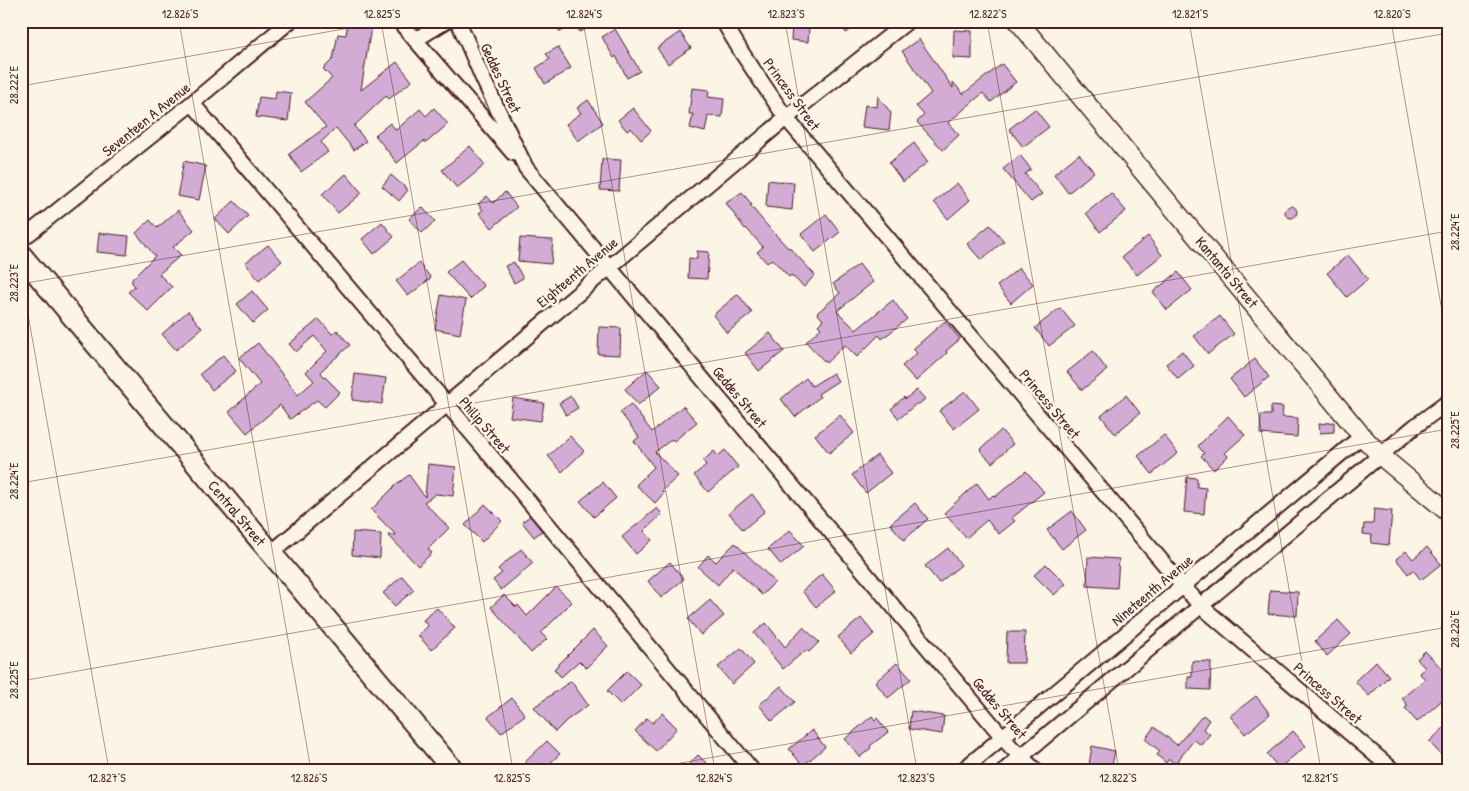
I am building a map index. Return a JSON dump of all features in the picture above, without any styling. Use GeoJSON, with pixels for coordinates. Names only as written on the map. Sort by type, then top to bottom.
{"type":"FeatureCollection","features":[{"type":"Feature","properties":{"kind":"main road","name":"Central Street"},"geometry":{"type":"LineString","coordinates":[[21,255],[453,770]]}},
{"type":"Feature","properties":{"kind":"street","name":"Seventeen A Avenue"},"geometry":{"type":"LineString","coordinates":[[21,240],[290,21]]}},
{"type":"Feature","properties":{"kind":"street"},"geometry":{"type":"LineString","coordinates":[[399,21],[526,168]]}},
{"type":"Feature","properties":{"kind":"street"},"geometry":{"type":"LineString","coordinates":[[415,40],[446,21]]}},
{"type":"Feature","properties":{"kind":"street","name":"Geddes Street"},"geometry":{"type":"LineString","coordinates":[[458,21],[480,73],[526,168],[1003,736],[1034,770]]}},
{"type":"Feature","properties":{"kind":"street","name":"Princess Street"},"geometry":{"type":"LineString","coordinates":[[723,21],[786,118],[1182,585],[1201,606],[1393,770]]}},
{"type":"Feature","properties":{"kind":"street","name":"Eighteenth Avenue"},"geometry":{"type":"LineString","coordinates":[[270,553],[786,118],[908,21]]}},
{"type":"Feature","properties":{"kind":"street","name":"Kantanta Street"},"geometry":{"type":"LineString","coordinates":[[1018,21],[1362,436],[1382,456],[1448,512]]}},
{"type":"Feature","properties":{"kind":"street","name":"Philip Street"},"geometry":{"type":"LineString","coordinates":[[192,102],[752,770]]}},
{"type":"Feature","properties":{"kind":"street"},"geometry":{"type":"LineString","coordinates":[[1005,770],[1382,456],[1414,427],[1448,402]]}},
{"type":"Feature","properties":{"kind":"street","name":"Nineteenth Avenue"},"geometry":{"type":"LineString","coordinates":[[963,770],[1362,436]]}},
{"type":"Feature","properties":{"kind":"building"},"geometry":{"type":"Polygon","coordinates":[[[348,21],[372,21],[361,90],[397,62],[412,81],[389,99],[386,96],[354,126],[366,141],[354,150],[336,128],[321,142],[328,152],[301,172],[289,154],[326,127],[305,102],[332,78],[323,69],[333,59],[338,34],[346,35],[348,21]]]}},
{"type":"Feature","properties":{"kind":"building"},"geometry":{"type":"Polygon","coordinates":[[[554,21],[604,21],[579,32],[576,24],[560,32],[554,21]]]}},
{"type":"Feature","properties":{"kind":"building"},"geometry":{"type":"Polygon","coordinates":[[[839,21],[864,21],[846,33],[839,21]]]}},
{"type":"Feature","properties":{"kind":"building"},"geometry":{"type":"Polygon","coordinates":[[[792,25],[809,27],[808,42],[791,40],[792,25]]]}},
{"type":"Feature","properties":{"kind":"building"},"geometry":{"type":"Polygon","coordinates":[[[615,29],[640,71],[627,78],[616,56],[614,58],[602,37],[615,29]]]}},
{"type":"Feature","properties":{"kind":"building"},"geometry":{"type":"Polygon","coordinates":[[[954,30],[972,31],[972,59],[953,58],[954,30]]]}},
{"type":"Feature","properties":{"kind":"building"},"geometry":{"type":"Polygon","coordinates":[[[680,32],[691,48],[668,64],[657,48],[680,32]]]}},
{"type":"Feature","properties":{"kind":"building"},"geometry":{"type":"Polygon","coordinates":[[[919,39],[953,88],[953,82],[963,94],[1002,64],[1016,82],[991,102],[983,93],[948,123],[959,135],[943,150],[917,122],[924,115],[916,106],[931,93],[902,51],[919,39]]]}},
{"type":"Feature","properties":{"kind":"building"},"geometry":{"type":"Polygon","coordinates":[[[558,47],[571,68],[545,84],[536,68],[550,59],[546,54],[558,47]]]}},
{"type":"Feature","properties":{"kind":"building"},"geometry":{"type":"Polygon","coordinates":[[[692,88],[709,90],[708,97],[724,99],[722,117],[708,116],[705,132],[690,128],[693,114],[689,114],[692,88]]]}},
{"type":"Feature","properties":{"kind":"building"},"geometry":{"type":"Polygon","coordinates":[[[276,91],[291,93],[288,121],[256,117],[259,97],[275,99],[276,91]]]}},
{"type":"Feature","properties":{"kind":"building"},"geometry":{"type":"Polygon","coordinates":[[[878,96],[891,113],[889,130],[862,127],[865,105],[877,107],[878,96]]]}},
{"type":"Feature","properties":{"kind":"building"},"geometry":{"type":"Polygon","coordinates":[[[588,100],[603,123],[578,141],[566,124],[581,113],[577,108],[588,100]]]}},
{"type":"Feature","properties":{"kind":"building"},"geometry":{"type":"Polygon","coordinates":[[[434,108],[448,124],[426,143],[424,141],[397,163],[375,135],[390,123],[396,130],[420,109],[426,116],[434,108]]]}},
{"type":"Feature","properties":{"kind":"building"},"geometry":{"type":"Polygon","coordinates":[[[633,108],[651,131],[641,140],[631,128],[627,131],[618,120],[633,108]]]}},
{"type":"Feature","properties":{"kind":"building"},"geometry":{"type":"Polygon","coordinates":[[[1035,109],[1049,127],[1023,147],[1009,129],[1035,109]]]}},
{"type":"Feature","properties":{"kind":"building"},"geometry":{"type":"Polygon","coordinates":[[[914,143],[928,162],[903,182],[889,163],[914,143]]]}},
{"type":"Feature","properties":{"kind":"building"},"geometry":{"type":"Polygon","coordinates":[[[470,146],[485,165],[457,188],[442,170],[470,146]]]}},
{"type":"Feature","properties":{"kind":"building"},"geometry":{"type":"Polygon","coordinates":[[[1079,154],[1094,172],[1068,193],[1054,174],[1079,154]]]}},
{"type":"Feature","properties":{"kind":"building"},"geometry":{"type":"Polygon","coordinates":[[[1020,155],[1031,169],[1025,174],[1042,194],[1031,202],[1003,169],[1020,155]]]}},
{"type":"Feature","properties":{"kind":"building"},"geometry":{"type":"Polygon","coordinates":[[[602,159],[621,160],[619,191],[600,190],[602,159]]]}},
{"type":"Feature","properties":{"kind":"building"},"geometry":{"type":"Polygon","coordinates":[[[184,161],[206,166],[199,200],[177,196],[184,161]]]}},
{"type":"Feature","properties":{"kind":"building"},"geometry":{"type":"Polygon","coordinates":[[[346,174],[362,193],[338,213],[322,194],[346,174]]]}},
{"type":"Feature","properties":{"kind":"building"},"geometry":{"type":"Polygon","coordinates":[[[391,175],[408,190],[399,201],[382,186],[391,175]]]}},
{"type":"Feature","properties":{"kind":"building"},"geometry":{"type":"Polygon","coordinates":[[[768,180],[794,183],[792,210],[766,207],[768,180]]]}},
{"type":"Feature","properties":{"kind":"building"},"geometry":{"type":"Polygon","coordinates":[[[957,183],[970,200],[948,219],[934,202],[957,183]]]}},
{"type":"Feature","properties":{"kind":"building"},"geometry":{"type":"Polygon","coordinates":[[[505,192],[517,207],[492,228],[479,213],[483,210],[478,204],[487,196],[493,203],[505,192]]]}},
{"type":"Feature","properties":{"kind":"building"},"geometry":{"type":"Polygon","coordinates":[[[742,192],[764,222],[815,275],[804,287],[791,275],[789,277],[772,259],[767,263],[757,252],[763,247],[745,229],[726,203],[742,192]]]}},
{"type":"Feature","properties":{"kind":"building"},"geometry":{"type":"Polygon","coordinates":[[[1111,193],[1126,211],[1100,232],[1086,213],[1111,193]]]}},
{"type":"Feature","properties":{"kind":"building"},"geometry":{"type":"Polygon","coordinates":[[[234,201],[248,216],[229,234],[215,219],[234,201]]]}},
{"type":"Feature","properties":{"kind":"building"},"geometry":{"type":"Polygon","coordinates":[[[1293,206],[1296,207],[1296,217],[1289,218],[1286,217],[1285,210],[1286,207],[1293,206]]]}},
{"type":"Feature","properties":{"kind":"building"},"geometry":{"type":"Polygon","coordinates":[[[422,207],[435,221],[422,233],[409,219],[422,207]]]}},
{"type":"Feature","properties":{"kind":"building"},"geometry":{"type":"Polygon","coordinates":[[[178,210],[194,230],[173,247],[181,255],[159,274],[172,287],[148,311],[128,292],[135,286],[132,283],[132,279],[155,256],[136,233],[150,220],[157,228],[178,210]]]}},
{"type":"Feature","properties":{"kind":"building"},"geometry":{"type":"Polygon","coordinates":[[[826,214],[840,232],[815,252],[801,234],[826,214]]]}},
{"type":"Feature","properties":{"kind":"building"},"geometry":{"type":"Polygon","coordinates":[[[382,222],[394,237],[374,254],[362,239],[382,222]]]}},
{"type":"Feature","properties":{"kind":"building"},"geometry":{"type":"Polygon","coordinates":[[[990,225],[1004,241],[981,260],[967,244],[990,225]]]}},
{"type":"Feature","properties":{"kind":"building"},"geometry":{"type":"Polygon","coordinates":[[[99,233],[129,236],[127,255],[97,252],[99,233]]]}},
{"type":"Feature","properties":{"kind":"building"},"geometry":{"type":"Polygon","coordinates":[[[1148,236],[1162,255],[1137,275],[1122,257],[1148,236]]]}},
{"type":"Feature","properties":{"kind":"building"},"geometry":{"type":"Polygon","coordinates":[[[520,238],[553,240],[551,264],[518,261],[520,238]]]}},
{"type":"Feature","properties":{"kind":"building"},"geometry":{"type":"Polygon","coordinates":[[[268,245],[282,261],[259,280],[245,263],[268,245]]]}},
{"type":"Feature","properties":{"kind":"building"},"geometry":{"type":"Polygon","coordinates":[[[697,251],[709,252],[707,279],[688,278],[689,258],[697,259],[697,251]]]}},
{"type":"Feature","properties":{"kind":"building"},"geometry":{"type":"Polygon","coordinates":[[[1348,255],[1368,279],[1347,297],[1327,273],[1348,255]]]}},
{"type":"Feature","properties":{"kind":"building"},"geometry":{"type":"Polygon","coordinates":[[[461,260],[484,286],[470,299],[446,272],[461,260]]]}},
{"type":"Feature","properties":{"kind":"building"},"geometry":{"type":"Polygon","coordinates":[[[514,262],[523,278],[514,283],[505,266],[514,262]]]}},
{"type":"Feature","properties":{"kind":"building"},"geometry":{"type":"Polygon","coordinates":[[[419,263],[431,278],[408,296],[396,281],[419,263]]]}},
{"type":"Feature","properties":{"kind":"building"},"geometry":{"type":"Polygon","coordinates":[[[859,264],[873,282],[837,311],[856,330],[893,300],[907,319],[882,339],[879,335],[857,357],[845,345],[826,363],[806,342],[821,328],[818,325],[823,320],[817,313],[840,293],[833,284],[859,264]]]}},
{"type":"Feature","properties":{"kind":"building"},"geometry":{"type":"Polygon","coordinates":[[[1019,268],[1033,284],[1011,303],[997,286],[1019,268]]]}},
{"type":"Feature","properties":{"kind":"building"},"geometry":{"type":"Polygon","coordinates":[[[1178,272],[1192,290],[1167,310],[1153,292],[1178,272]]]}},
{"type":"Feature","properties":{"kind":"building"},"geometry":{"type":"Polygon","coordinates":[[[252,291],[268,310],[253,323],[237,304],[252,291]]]}},
{"type":"Feature","properties":{"kind":"building"},"geometry":{"type":"Polygon","coordinates":[[[738,294],[752,313],[727,333],[713,315],[738,294]]]}},
{"type":"Feature","properties":{"kind":"building"},"geometry":{"type":"Polygon","coordinates":[[[441,295],[466,300],[460,334],[435,329],[441,295]]]}},
{"type":"Feature","properties":{"kind":"building"},"geometry":{"type":"Polygon","coordinates":[[[1060,308],[1075,326],[1049,346],[1035,328],[1060,308]]]}},
{"type":"Feature","properties":{"kind":"building"},"geometry":{"type":"Polygon","coordinates":[[[188,311],[202,328],[176,350],[162,334],[188,311]]]}},
{"type":"Feature","properties":{"kind":"building"},"geometry":{"type":"Polygon","coordinates":[[[1220,316],[1234,334],[1208,354],[1194,336],[1220,316]]]}},
{"type":"Feature","properties":{"kind":"building"},"geometry":{"type":"Polygon","coordinates":[[[319,319],[332,334],[337,330],[350,345],[321,373],[340,392],[325,407],[317,400],[290,419],[280,405],[247,433],[229,412],[260,384],[239,358],[258,343],[298,395],[314,381],[306,372],[327,351],[314,336],[296,352],[289,344],[319,319]]]}},
{"type":"Feature","properties":{"kind":"building"},"geometry":{"type":"Polygon","coordinates":[[[945,321],[960,339],[916,381],[902,366],[917,353],[913,349],[945,321]]]}},
{"type":"Feature","properties":{"kind":"building"},"geometry":{"type":"Polygon","coordinates":[[[599,327],[621,328],[620,355],[598,354],[599,327]]]}},
{"type":"Feature","properties":{"kind":"building"},"geometry":{"type":"Polygon","coordinates":[[[770,333],[784,351],[759,371],[745,353],[770,333]]]}},
{"type":"Feature","properties":{"kind":"building"},"geometry":{"type":"Polygon","coordinates":[[[1093,351],[1107,370],[1082,390],[1067,372],[1093,351]]]}},
{"type":"Feature","properties":{"kind":"building"},"geometry":{"type":"Polygon","coordinates":[[[1182,351],[1194,366],[1178,379],[1166,364],[1182,351]]]}},
{"type":"Feature","properties":{"kind":"building"},"geometry":{"type":"Polygon","coordinates":[[[223,355],[236,371],[212,390],[200,374],[223,355]]]}},
{"type":"Feature","properties":{"kind":"building"},"geometry":{"type":"Polygon","coordinates":[[[1255,359],[1269,377],[1244,397],[1230,379],[1255,359]]]}},
{"type":"Feature","properties":{"kind":"building"},"geometry":{"type":"Polygon","coordinates":[[[647,370],[661,386],[638,405],[625,389],[647,370]]]}},
{"type":"Feature","properties":{"kind":"building"},"geometry":{"type":"Polygon","coordinates":[[[833,373],[838,381],[818,394],[820,397],[795,417],[781,399],[806,378],[812,386],[833,373]]]}},
{"type":"Feature","properties":{"kind":"building"},"geometry":{"type":"Polygon","coordinates":[[[355,374],[386,378],[382,404],[352,400],[355,374]]]}},
{"type":"Feature","properties":{"kind":"building"},"geometry":{"type":"Polygon","coordinates":[[[917,390],[925,399],[918,405],[917,403],[899,419],[891,409],[904,397],[905,399],[917,390]]]}},
{"type":"Feature","properties":{"kind":"building"},"geometry":{"type":"Polygon","coordinates":[[[965,391],[979,409],[954,429],[939,411],[965,391]]]}},
{"type":"Feature","properties":{"kind":"building"},"geometry":{"type":"Polygon","coordinates":[[[1126,395],[1140,413],[1115,434],[1101,416],[1126,395]]]}},
{"type":"Feature","properties":{"kind":"building"},"geometry":{"type":"Polygon","coordinates":[[[571,396],[578,408],[566,415],[559,403],[571,396]]]}},
{"type":"Feature","properties":{"kind":"building"},"geometry":{"type":"Polygon","coordinates":[[[513,398],[544,403],[541,421],[510,417],[513,398]]]}},
{"type":"Feature","properties":{"kind":"building"},"geometry":{"type":"Polygon","coordinates":[[[631,404],[652,432],[683,406],[697,422],[674,441],[672,439],[655,452],[678,476],[662,491],[664,493],[655,503],[636,485],[654,467],[634,441],[639,437],[620,412],[631,404]]]}},
{"type":"Feature","properties":{"kind":"building"},"geometry":{"type":"Polygon","coordinates":[[[1271,406],[1283,407],[1282,417],[1298,418],[1297,437],[1260,434],[1261,415],[1271,415],[1271,406]]]}},
{"type":"Feature","properties":{"kind":"building"},"geometry":{"type":"Polygon","coordinates":[[[840,415],[854,433],[829,453],[815,435],[840,415]]]}},
{"type":"Feature","properties":{"kind":"building"},"geometry":{"type":"Polygon","coordinates":[[[1228,416],[1245,435],[1225,453],[1228,456],[1214,470],[1201,456],[1204,453],[1198,446],[1228,416]]]}},
{"type":"Feature","properties":{"kind":"building"},"geometry":{"type":"Polygon","coordinates":[[[1334,422],[1334,432],[1320,433],[1319,424],[1334,422]]]}},
{"type":"Feature","properties":{"kind":"building"},"geometry":{"type":"Polygon","coordinates":[[[1001,430],[1013,444],[992,463],[980,450],[1001,430]]]}},
{"type":"Feature","properties":{"kind":"building"},"geometry":{"type":"Polygon","coordinates":[[[1164,435],[1178,453],[1152,474],[1138,456],[1164,435]]]}},
{"type":"Feature","properties":{"kind":"building"},"geometry":{"type":"Polygon","coordinates":[[[570,436],[584,451],[562,472],[548,456],[570,436]]]}},
{"type":"Feature","properties":{"kind":"building"},"geometry":{"type":"Polygon","coordinates":[[[725,450],[738,467],[708,492],[694,475],[706,465],[703,461],[714,451],[718,456],[725,450]]]}},
{"type":"Feature","properties":{"kind":"building"},"geometry":{"type":"Polygon","coordinates":[[[877,455],[891,473],[866,493],[852,475],[877,455]]]}},
{"type":"Feature","properties":{"kind":"building"},"geometry":{"type":"Polygon","coordinates":[[[428,464],[456,467],[453,496],[436,494],[424,502],[449,528],[428,549],[432,553],[418,566],[388,535],[396,535],[371,510],[394,486],[409,475],[425,497],[428,464]]]}},
{"type":"Feature","properties":{"kind":"building"},"geometry":{"type":"Polygon","coordinates":[[[1026,471],[1044,492],[1012,518],[1015,521],[999,534],[987,520],[966,538],[944,513],[977,483],[989,499],[993,495],[995,497],[1026,471]]]}},
{"type":"Feature","properties":{"kind":"building"},"geometry":{"type":"Polygon","coordinates":[[[1187,477],[1197,478],[1197,487],[1206,488],[1204,514],[1184,512],[1187,477]]]}},
{"type":"Feature","properties":{"kind":"building"},"geometry":{"type":"Polygon","coordinates":[[[603,482],[616,498],[594,517],[580,501],[603,482]]]}},
{"type":"Feature","properties":{"kind":"building"},"geometry":{"type":"Polygon","coordinates":[[[752,494],[765,511],[743,530],[729,513],[752,494]]]}},
{"type":"Feature","properties":{"kind":"building"},"geometry":{"type":"Polygon","coordinates":[[[915,503],[928,519],[904,540],[890,524],[915,503]]]}},
{"type":"Feature","properties":{"kind":"building"},"geometry":{"type":"Polygon","coordinates":[[[485,504],[502,521],[482,542],[465,525],[485,504]]]}},
{"type":"Feature","properties":{"kind":"building"},"geometry":{"type":"Polygon","coordinates":[[[657,508],[662,514],[644,531],[652,540],[636,554],[622,537],[657,508]]]}},
{"type":"Feature","properties":{"kind":"building"},"geometry":{"type":"Polygon","coordinates":[[[1374,509],[1392,511],[1389,545],[1371,543],[1372,535],[1363,534],[1364,524],[1373,524],[1374,509]]]}},
{"type":"Feature","properties":{"kind":"building"},"geometry":{"type":"Polygon","coordinates":[[[1072,511],[1086,530],[1062,549],[1047,530],[1072,511]]]}},
{"type":"Feature","properties":{"kind":"building"},"geometry":{"type":"Polygon","coordinates":[[[530,516],[542,531],[534,537],[522,522],[530,516]]]}},
{"type":"Feature","properties":{"kind":"building"},"geometry":{"type":"Polygon","coordinates":[[[790,530],[804,546],[781,565],[768,549],[790,530]]]}},
{"type":"Feature","properties":{"kind":"building"},"geometry":{"type":"Polygon","coordinates":[[[353,532],[381,534],[380,558],[352,555],[353,532]]]}},
{"type":"Feature","properties":{"kind":"building"},"geometry":{"type":"Polygon","coordinates":[[[735,543],[775,582],[762,595],[733,567],[718,585],[698,567],[708,555],[716,562],[735,543]]]}},
{"type":"Feature","properties":{"kind":"building"},"geometry":{"type":"Polygon","coordinates":[[[1427,547],[1441,564],[1421,580],[1413,570],[1408,574],[1396,559],[1406,551],[1413,559],[1427,547]]]}},
{"type":"Feature","properties":{"kind":"building"},"geometry":{"type":"Polygon","coordinates":[[[948,548],[961,565],[939,583],[925,566],[948,548]]]}},
{"type":"Feature","properties":{"kind":"building"},"geometry":{"type":"Polygon","coordinates":[[[521,549],[533,563],[501,590],[493,580],[502,573],[498,569],[521,549]]]}},
{"type":"Feature","properties":{"kind":"building"},"geometry":{"type":"Polygon","coordinates":[[[1088,557],[1119,559],[1117,588],[1087,586],[1088,557]]]}},
{"type":"Feature","properties":{"kind":"building"},"geometry":{"type":"Polygon","coordinates":[[[670,562],[684,579],[661,598],[648,581],[670,562]]]}},
{"type":"Feature","properties":{"kind":"building"},"geometry":{"type":"Polygon","coordinates":[[[1046,564],[1066,584],[1054,595],[1034,575],[1046,564]]]}},
{"type":"Feature","properties":{"kind":"building"},"geometry":{"type":"Polygon","coordinates":[[[822,574],[836,591],[816,607],[802,591],[822,574]]]}},
{"type":"Feature","properties":{"kind":"building"},"geometry":{"type":"Polygon","coordinates":[[[402,576],[414,590],[395,606],[383,593],[402,576]]]}},
{"type":"Feature","properties":{"kind":"building"},"geometry":{"type":"Polygon","coordinates":[[[556,587],[572,602],[541,633],[547,639],[531,653],[491,607],[504,595],[516,607],[518,605],[527,616],[556,587]]]}},
{"type":"Feature","properties":{"kind":"building"},"geometry":{"type":"Polygon","coordinates":[[[1270,590],[1298,592],[1297,616],[1268,614],[1270,590]]]}},
{"type":"Feature","properties":{"kind":"building"},"geometry":{"type":"Polygon","coordinates":[[[710,600],[724,616],[701,635],[688,619],[710,600]]]}},
{"type":"Feature","properties":{"kind":"building"},"geometry":{"type":"Polygon","coordinates":[[[437,608],[455,628],[431,650],[418,635],[428,626],[423,620],[437,608]]]}},
{"type":"Feature","properties":{"kind":"building"},"geometry":{"type":"Polygon","coordinates":[[[861,618],[874,634],[851,653],[838,637],[861,618]]]}},
{"type":"Feature","properties":{"kind":"building"},"geometry":{"type":"Polygon","coordinates":[[[1338,620],[1351,634],[1327,656],[1315,641],[1338,620]]]}},
{"type":"Feature","properties":{"kind":"building"},"geometry":{"type":"Polygon","coordinates":[[[766,623],[785,647],[803,627],[819,642],[809,652],[806,650],[783,669],[754,633],[766,623]]]}},
{"type":"Feature","properties":{"kind":"building"},"geometry":{"type":"Polygon","coordinates":[[[593,630],[608,646],[586,668],[579,661],[561,677],[554,669],[593,630]]]}},
{"type":"Feature","properties":{"kind":"building"},"geometry":{"type":"Polygon","coordinates":[[[1007,632],[1025,632],[1024,663],[1006,663],[1007,632]]]}},
{"type":"Feature","properties":{"kind":"building"},"geometry":{"type":"Polygon","coordinates":[[[741,648],[754,664],[732,684],[718,667],[741,648]]]}},
{"type":"Feature","properties":{"kind":"building"},"geometry":{"type":"Polygon","coordinates":[[[1425,651],[1448,675],[1448,695],[1417,722],[1405,708],[1408,706],[1402,698],[1425,679],[1419,673],[1425,668],[1417,659],[1425,651]]]}},
{"type":"Feature","properties":{"kind":"building"},"geometry":{"type":"Polygon","coordinates":[[[1192,661],[1211,662],[1210,690],[1188,689],[1188,677],[1192,677],[1192,661]]]}},
{"type":"Feature","properties":{"kind":"building"},"geometry":{"type":"Polygon","coordinates":[[[1376,661],[1389,676],[1369,696],[1355,681],[1376,661]]]}},
{"type":"Feature","properties":{"kind":"building"},"geometry":{"type":"Polygon","coordinates":[[[897,663],[911,679],[888,698],[875,682],[897,663]]]}},
{"type":"Feature","properties":{"kind":"building"},"geometry":{"type":"Polygon","coordinates":[[[627,671],[641,685],[621,705],[607,691],[627,671]]]}},
{"type":"Feature","properties":{"kind":"building"},"geometry":{"type":"Polygon","coordinates":[[[571,681],[588,705],[567,720],[555,732],[534,707],[571,681]]]}},
{"type":"Feature","properties":{"kind":"building"},"geometry":{"type":"Polygon","coordinates":[[[781,686],[795,702],[772,721],[759,705],[781,686]]]}},
{"type":"Feature","properties":{"kind":"building"},"geometry":{"type":"Polygon","coordinates":[[[1256,696],[1270,714],[1245,734],[1230,716],[1256,696]]]}},
{"type":"Feature","properties":{"kind":"building"},"geometry":{"type":"Polygon","coordinates":[[[512,698],[525,715],[501,733],[488,717],[512,698]]]}},
{"type":"Feature","properties":{"kind":"building"},"geometry":{"type":"Polygon","coordinates":[[[911,711],[944,716],[942,734],[909,729],[911,711]]]}},
{"type":"Feature","properties":{"kind":"building"},"geometry":{"type":"Polygon","coordinates":[[[662,713],[677,728],[656,751],[635,731],[647,718],[653,723],[662,713]]]}},
{"type":"Feature","properties":{"kind":"building"},"geometry":{"type":"Polygon","coordinates":[[[1203,715],[1209,720],[1203,729],[1210,734],[1201,745],[1194,740],[1175,764],[1169,759],[1166,763],[1157,755],[1160,751],[1145,739],[1154,727],[1177,745],[1203,715]]]}},
{"type":"Feature","properties":{"kind":"building"},"geometry":{"type":"Polygon","coordinates":[[[872,716],[875,720],[877,718],[888,732],[870,746],[871,748],[860,757],[845,739],[872,716]]]}},
{"type":"Feature","properties":{"kind":"building"},"geometry":{"type":"Polygon","coordinates":[[[1448,724],[1448,762],[1429,742],[1448,724]]]}},
{"type":"Feature","properties":{"kind":"building"},"geometry":{"type":"Polygon","coordinates":[[[812,730],[825,747],[803,766],[789,749],[812,730]]]}},
{"type":"Feature","properties":{"kind":"building"},"geometry":{"type":"Polygon","coordinates":[[[1293,731],[1306,746],[1279,768],[1267,754],[1293,731]]]}},
{"type":"Feature","properties":{"kind":"building"},"geometry":{"type":"Polygon","coordinates":[[[547,741],[560,754],[551,762],[558,770],[532,770],[525,762],[547,741]]]}},
{"type":"Feature","properties":{"kind":"building"},"geometry":{"type":"Polygon","coordinates":[[[1092,746],[1115,751],[1111,770],[1089,765],[1092,746]]]}},
{"type":"Feature","properties":{"kind":"building"},"geometry":{"type":"Polygon","coordinates":[[[698,755],[714,770],[683,770],[698,755]]]}}]}
